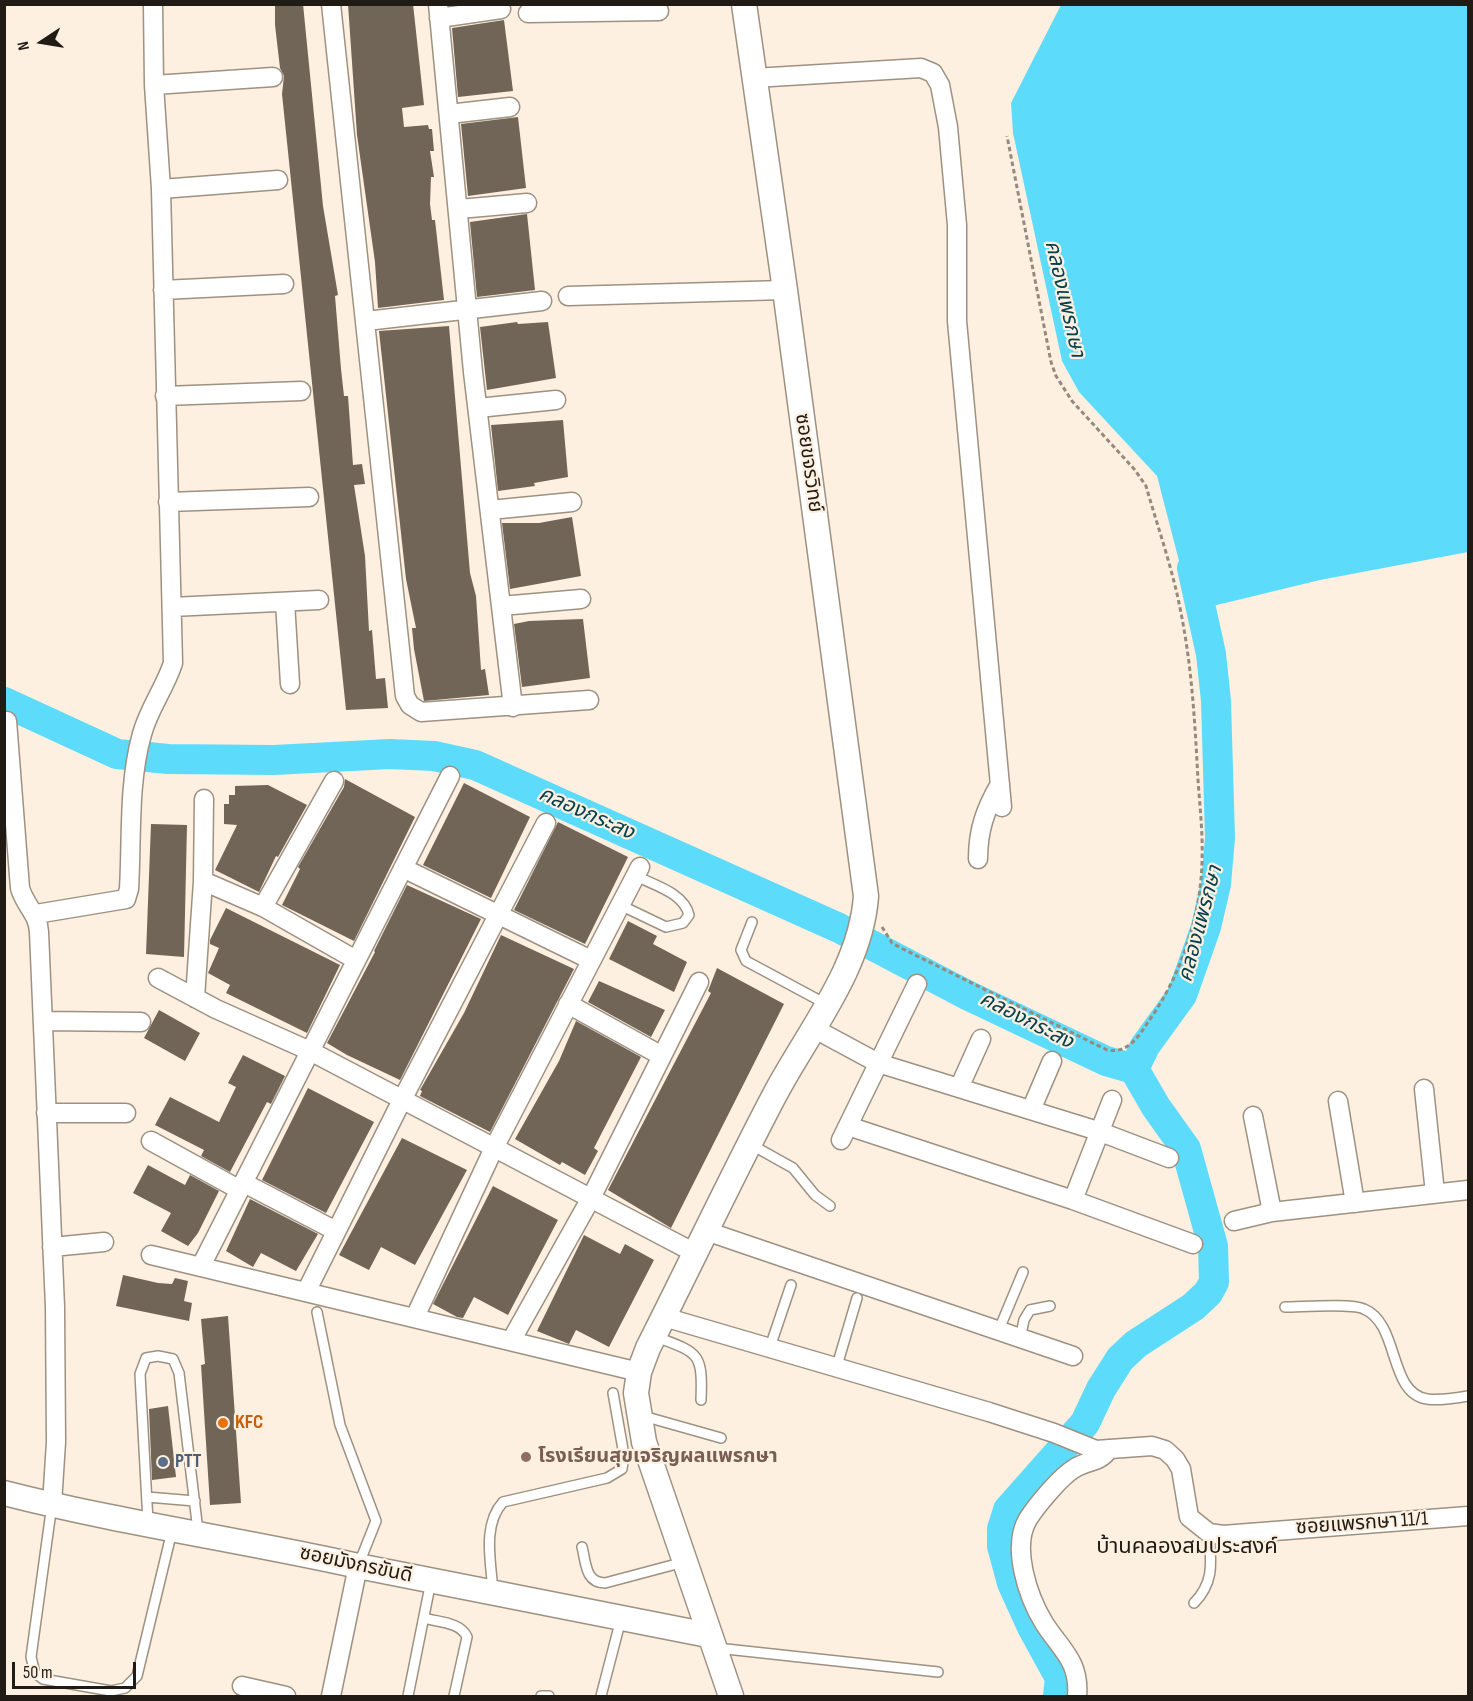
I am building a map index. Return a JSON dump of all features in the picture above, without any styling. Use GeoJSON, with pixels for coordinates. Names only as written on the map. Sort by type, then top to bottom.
{"type":"FeatureCollection","features":[{"type":"Feature","properties":{"kind":"street"},"geometry":{"type":"LineString","coordinates":[[36,914],[126,899],[129,889],[135,773],[141,736],[149,710],[167,681],[173,663],[161,189],[154,85],[153,4]]}},
{"type":"Feature","properties":{"kind":"street"},"geometry":{"type":"LineString","coordinates":[[331,4],[405,696],[410,705],[421,712],[589,700]]}},
{"type":"Feature","properties":{"kind":"street","name":"ซอยขจรวิทย์"},"geometry":{"type":"LineString","coordinates":[[731,1696],[644,1442],[636,1393],[639,1372],[659,1326],[750,1144],[872,923],[866,896],[785,290],[744,4]]}},
{"type":"Feature","properties":{"kind":"street"},"geometry":{"type":"LineString","coordinates":[[528,13],[566,8],[658,11]]}},
{"type":"Feature","properties":{"kind":"street"},"geometry":{"type":"LineString","coordinates":[[501,9],[439,11],[478,408],[513,707]]}},
{"type":"Feature","properties":{"kind":"street"},"geometry":{"type":"LineString","coordinates":[[754,78],[921,68],[933,73],[940,85],[948,127],[957,225],[957,321],[1002,807]]}},
{"type":"Feature","properties":{"kind":"street"},"geometry":{"type":"LineString","coordinates":[[154,85],[273,77]]}},
{"type":"Feature","properties":{"kind":"street"},"geometry":{"type":"LineString","coordinates":[[449,114],[510,108]]}},
{"type":"Feature","properties":{"kind":"street"},"geometry":{"type":"LineString","coordinates":[[161,189],[278,180]]}},
{"type":"Feature","properties":{"kind":"street"},"geometry":{"type":"LineString","coordinates":[[459,209],[527,203]]}},
{"type":"Feature","properties":{"kind":"street"},"geometry":{"type":"LineString","coordinates":[[164,290],[284,284]]}},
{"type":"Feature","properties":{"kind":"street"},"geometry":{"type":"LineString","coordinates":[[568,296],[785,290]]}},
{"type":"Feature","properties":{"kind":"street"},"geometry":{"type":"LineString","coordinates":[[366,321],[542,301]]}},
{"type":"Feature","properties":{"kind":"street"},"geometry":{"type":"LineString","coordinates":[[165,396],[301,391]]}},
{"type":"Feature","properties":{"kind":"street"},"geometry":{"type":"LineString","coordinates":[[478,408],[556,400]]}},
{"type":"Feature","properties":{"kind":"street"},"geometry":{"type":"LineString","coordinates":[[168,502],[309,496]]}},
{"type":"Feature","properties":{"kind":"street"},"geometry":{"type":"LineString","coordinates":[[490,510],[572,502]]}},
{"type":"Feature","properties":{"kind":"street"},"geometry":{"type":"LineString","coordinates":[[501,606],[581,599]]}},
{"type":"Feature","properties":{"kind":"street"},"geometry":{"type":"LineString","coordinates":[[172,608],[319,600]]}},
{"type":"Feature","properties":{"kind":"street"},"geometry":{"type":"LineString","coordinates":[[285,603],[290,684]]}},
{"type":"Feature","properties":{"kind":"street"},"geometry":{"type":"LineString","coordinates":[[7,721],[20,888],[25,900],[36,914],[43,1021],[52,1246],[56,1431],[52,1504]]}},
{"type":"Feature","properties":{"kind":"street"},"geometry":{"type":"LineString","coordinates":[[201,1266],[450,776]]}},
{"type":"Feature","properties":{"kind":"street"},"geometry":{"type":"LineString","coordinates":[[263,907],[334,781]]}},
{"type":"Feature","properties":{"kind":"street"},"geometry":{"type":"LineString","coordinates":[[978,859],[978,832],[987,805],[1000,784]]}},
{"type":"Feature","properties":{"kind":"street"},"geometry":{"type":"LineString","coordinates":[[195,998],[203,881],[204,800]]}},
{"type":"Feature","properties":{"kind":"street"},"geometry":{"type":"LineString","coordinates":[[307,1290],[402,1100],[546,823]]}},
{"type":"Feature","properties":{"kind":"street"},"geometry":{"type":"LineString","coordinates":[[403,868],[591,960]]}},
{"type":"Feature","properties":{"kind":"street"},"geometry":{"type":"LineString","coordinates":[[415,1317],[494,1148],[638,872]]}},
{"type":"Feature","properties":{"kind":"street"},"geometry":{"type":"LineString","coordinates":[[203,881],[263,907],[356,960]]}},
{"type":"Feature","properties":{"kind":"street"},"geometry":{"type":"LineString","coordinates":[[158,978],[195,998],[310,1051],[695,1253]]}},
{"type":"Feature","properties":{"kind":"street"},"geometry":{"type":"LineString","coordinates":[[511,1341],[591,1198],[699,982]]}},
{"type":"Feature","properties":{"kind":"street"},"geometry":{"type":"LineString","coordinates":[[917,984],[844,1133],[1073,1200],[1193,1244]]}},
{"type":"Feature","properties":{"kind":"street"},"geometry":{"type":"LineString","coordinates":[[568,1004],[662,1056]]}},
{"type":"Feature","properties":{"kind":"street"},"geometry":{"type":"LineString","coordinates":[[43,1021],[141,1022]]}},
{"type":"Feature","properties":{"kind":"street"},"geometry":{"type":"LineString","coordinates":[[813,1028],[878,1063],[1098,1131],[1169,1158]]}},
{"type":"Feature","properties":{"kind":"street"},"geometry":{"type":"LineString","coordinates":[[959,1088],[981,1039]]}},
{"type":"Feature","properties":{"kind":"street"},"geometry":{"type":"LineString","coordinates":[[1031,1110],[1052,1060]]}},
{"type":"Feature","properties":{"kind":"street"},"geometry":{"type":"LineString","coordinates":[[1424,1089],[1435,1193]]}},
{"type":"Feature","properties":{"kind":"street"},"geometry":{"type":"LineString","coordinates":[[1073,1200],[1112,1100]]}},
{"type":"Feature","properties":{"kind":"street"},"geometry":{"type":"LineString","coordinates":[[1338,1101],[1355,1203]]}},
{"type":"Feature","properties":{"kind":"street"},"geometry":{"type":"LineString","coordinates":[[46,1113],[126,1113]]}},
{"type":"Feature","properties":{"kind":"street"},"geometry":{"type":"LineString","coordinates":[[1252,1116],[1272,1212]]}},
{"type":"Feature","properties":{"kind":"street"},"geometry":{"type":"LineString","coordinates":[[151,1141],[336,1231]]}},
{"type":"Feature","properties":{"kind":"street"},"geometry":{"type":"LineString","coordinates":[[1234,1221],[1272,1212],[1468,1190]]}},
{"type":"Feature","properties":{"kind":"street"},"geometry":{"type":"LineString","coordinates":[[706,1231],[1073,1356]]}},
{"type":"Feature","properties":{"kind":"street"},"geometry":{"type":"LineString","coordinates":[[52,1246],[104,1242]]}},
{"type":"Feature","properties":{"kind":"street"},"geometry":{"type":"LineString","coordinates":[[151,1255],[307,1290],[639,1372]]}},
{"type":"Feature","properties":{"kind":"street"},"geometry":{"type":"LineString","coordinates":[[659,1326],[770,1347],[836,1369],[1054,1432],[1103,1449],[1152,1446],[1165,1450],[1175,1459],[1181,1469],[1189,1517],[1209,1533]]}},
{"type":"Feature","properties":{"kind":"street"},"geometry":{"type":"LineString","coordinates":[[1077,1696],[1073,1663],[1039,1613],[1024,1570],[1020,1539],[1029,1518],[1069,1472],[1078,1466],[1101,1460],[1103,1449]]}},
{"type":"Feature","properties":{"kind":"street","name":"ซอยมังกรขันดี"},"geometry":{"type":"LineString","coordinates":[[4,1493],[149,1525],[320,1556],[358,1566],[621,1619],[711,1641]]}},
{"type":"Feature","properties":{"kind":"street","name":"ซอยแพรกษา 11/1"},"geometry":{"type":"LineString","coordinates":[[1209,1533],[1223,1535],[1468,1516]]}},
{"type":"Feature","properties":{"kind":"street"},"geometry":{"type":"LineString","coordinates":[[332,1696],[358,1566]]}},
{"type":"Feature","properties":{"kind":"street"},"geometry":{"type":"LineString","coordinates":[[242,1686],[286,1696]]}},
{"type":"Feature","properties":{"kind":"lane"},"geometry":{"type":"LineString","coordinates":[[620,905],[666,927],[683,923],[689,915],[687,905],[678,897],[638,872]]}},
{"type":"Feature","properties":{"kind":"lane"},"geometry":{"type":"LineString","coordinates":[[752,922],[741,950],[746,961],[826,1004]]}},
{"type":"Feature","properties":{"kind":"lane"},"geometry":{"type":"LineString","coordinates":[[750,1144],[793,1168],[815,1196],[830,1206]]}},
{"type":"Feature","properties":{"kind":"lane"},"geometry":{"type":"LineString","coordinates":[[998,1332],[1023,1272]]}},
{"type":"Feature","properties":{"kind":"lane"},"geometry":{"type":"LineString","coordinates":[[770,1347],[791,1285]]}},
{"type":"Feature","properties":{"kind":"lane"},"geometry":{"type":"LineString","coordinates":[[836,1369],[857,1298]]}},
{"type":"Feature","properties":{"kind":"lane"},"geometry":{"type":"LineString","coordinates":[[1020,1339],[1024,1320],[1030,1310],[1050,1306]]}},
{"type":"Feature","properties":{"kind":"lane"},"geometry":{"type":"LineString","coordinates":[[1285,1308],[1362,1307],[1382,1324],[1404,1382],[1413,1393],[1426,1399],[1468,1396]]}},
{"type":"Feature","properties":{"kind":"lane"},"geometry":{"type":"LineString","coordinates":[[317,1312],[340,1425],[375,1521],[358,1566]]}},
{"type":"Feature","properties":{"kind":"lane"},"geometry":{"type":"LineString","coordinates":[[659,1326],[691,1350],[701,1363],[701,1400]]}},
{"type":"Feature","properties":{"kind":"lane"},"geometry":{"type":"LineString","coordinates":[[149,1525],[140,1374],[146,1358],[158,1356],[173,1359],[178,1373],[198,1534]]}},
{"type":"Feature","properties":{"kind":"lane"},"geometry":{"type":"LineString","coordinates":[[493,1593],[490,1531],[494,1515],[503,1502],[607,1478],[622,1469],[624,1455],[613,1393]]}},
{"type":"Feature","properties":{"kind":"lane"},"geometry":{"type":"LineString","coordinates":[[638,1414],[722,1438]]}},
{"type":"Feature","properties":{"kind":"lane"},"geometry":{"type":"LineString","coordinates":[[147,1497],[195,1501]]}},
{"type":"Feature","properties":{"kind":"lane"},"geometry":{"type":"LineString","coordinates":[[52,1504],[31,1657],[35,1673],[43,1679],[111,1691],[125,1688],[137,1676],[173,1529]]}},
{"type":"Feature","properties":{"kind":"lane"},"geometry":{"type":"LineString","coordinates":[[1194,1603],[1205,1592],[1211,1568],[1209,1533]]}},
{"type":"Feature","properties":{"kind":"lane"},"geometry":{"type":"LineString","coordinates":[[582,1547],[590,1577],[596,1583],[684,1562]]}},
{"type":"Feature","properties":{"kind":"lane"},"geometry":{"type":"LineString","coordinates":[[408,1696],[431,1581]]}},
{"type":"Feature","properties":{"kind":"lane"},"geometry":{"type":"LineString","coordinates":[[423,1618],[455,1626],[464,1631],[467,1637],[454,1696]]}},
{"type":"Feature","properties":{"kind":"lane"},"geometry":{"type":"LineString","coordinates":[[601,1696],[621,1619]]}},
{"type":"Feature","properties":{"kind":"lane"},"geometry":{"type":"LineString","coordinates":[[711,1641],[938,1672]]}},
{"type":"Feature","properties":{"kind":"lane"},"geometry":{"type":"LineString","coordinates":[[541,1696],[549,1696]]}},
{"type":"Feature","properties":{"kind":"path"},"geometry":{"type":"LineString","coordinates":[[872,923],[892,943],[903,949],[1107,1050],[1116,1052],[1123,1051],[1133,1043],[1170,989],[1199,898],[1202,861],[1197,748],[1190,668],[1181,612],[1146,486],[1072,401],[1051,362],[1007,136]]}},
{"type":"Feature","properties":{"kind":"water"},"geometry":{"type":"Polygon","coordinates":[[[1061,5],[1468,5],[1468,552],[1320,580],[1192,611],[1157,476],[1079,392],[1062,361],[1013,133],[1011,103],[1061,5]]]}},
{"type":"Feature","properties":{"kind":"building"},"geometry":{"type":"Polygon","coordinates":[[[275,4],[303,4],[323,206],[338,295],[335,296],[344,396],[348,396],[353,465],[362,464],[365,484],[354,485],[365,556],[369,631],[372,630],[376,679],[385,678],[388,708],[346,710],[282,94],[284,76],[280,68],[275,25],[275,4]]]}},
{"type":"Feature","properties":{"kind":"building"},"geometry":{"type":"Polygon","coordinates":[[[348,4],[413,4],[424,105],[402,108],[404,127],[428,125],[429,129],[432,129],[434,151],[430,151],[434,177],[431,177],[430,204],[432,220],[435,220],[444,300],[378,308],[375,262],[357,135],[348,4]]]}},
{"type":"Feature","properties":{"kind":"building"},"geometry":{"type":"Polygon","coordinates":[[[504,20],[513,91],[458,97],[452,28],[504,20]]]}},
{"type":"Feature","properties":{"kind":"building"},"geometry":{"type":"Polygon","coordinates":[[[518,117],[526,188],[468,196],[461,124],[518,117]]]}},
{"type":"Feature","properties":{"kind":"building"},"geometry":{"type":"Polygon","coordinates":[[[527,214],[535,290],[477,297],[470,222],[527,214]]]}},
{"type":"Feature","properties":{"kind":"building"},"geometry":{"type":"Polygon","coordinates":[[[517,322],[518,324],[548,322],[556,378],[487,390],[480,327],[517,322]]]}},
{"type":"Feature","properties":{"kind":"building"},"geometry":{"type":"Polygon","coordinates":[[[449,326],[470,573],[476,596],[481,670],[485,669],[489,695],[424,701],[414,649],[412,628],[416,628],[406,579],[379,331],[449,326]]]}},
{"type":"Feature","properties":{"kind":"building"},"geometry":{"type":"Polygon","coordinates":[[[563,420],[568,477],[534,483],[535,486],[498,491],[491,425],[563,420]]]}},
{"type":"Feature","properties":{"kind":"building"},"geometry":{"type":"Polygon","coordinates":[[[572,517],[581,576],[510,589],[502,523],[539,523],[572,517]]]}},
{"type":"Feature","properties":{"kind":"building"},"geometry":{"type":"Polygon","coordinates":[[[583,619],[590,678],[522,687],[514,624],[529,621],[583,619]]]}},
{"type":"Feature","properties":{"kind":"building"},"geometry":{"type":"Polygon","coordinates":[[[345,779],[415,817],[354,941],[282,905],[300,869],[298,867],[344,787],[345,779]]]}},
{"type":"Feature","properties":{"kind":"building"},"geometry":{"type":"Polygon","coordinates":[[[464,783],[530,817],[491,898],[423,865],[464,783]]]}},
{"type":"Feature","properties":{"kind":"building"},"geometry":{"type":"Polygon","coordinates":[[[268,785],[307,805],[278,857],[276,856],[259,892],[215,870],[237,825],[224,824],[224,804],[229,804],[229,795],[235,795],[235,786],[268,785]]]}},
{"type":"Feature","properties":{"kind":"building"},"geometry":{"type":"Polygon","coordinates":[[[558,822],[628,857],[585,944],[514,910],[558,822]]]}},
{"type":"Feature","properties":{"kind":"building"},"geometry":{"type":"Polygon","coordinates":[[[151,824],[187,825],[184,957],[146,954],[151,824]]]}},
{"type":"Feature","properties":{"kind":"building"},"geometry":{"type":"Polygon","coordinates":[[[407,885],[481,919],[400,1080],[327,1043],[407,885]]]}},
{"type":"Feature","properties":{"kind":"building"},"geometry":{"type":"Polygon","coordinates":[[[226,908],[340,965],[307,1033],[226,993],[230,985],[208,973],[219,948],[210,944],[210,940],[226,908]]]}},
{"type":"Feature","properties":{"kind":"building"},"geometry":{"type":"Polygon","coordinates":[[[628,921],[657,936],[653,944],[687,962],[674,992],[609,959],[628,921]]]}},
{"type":"Feature","properties":{"kind":"building"},"geometry":{"type":"Polygon","coordinates":[[[501,935],[574,969],[490,1132],[420,1096],[422,1091],[420,1090],[464,1013],[501,935]]]}},
{"type":"Feature","properties":{"kind":"building"},"geometry":{"type":"Polygon","coordinates":[[[717,968],[784,1004],[671,1228],[608,1190],[711,993],[708,991],[717,968]]]}},
{"type":"Feature","properties":{"kind":"building"},"geometry":{"type":"Polygon","coordinates":[[[599,981],[665,1010],[651,1037],[588,1002],[599,981]]]}},
{"type":"Feature","properties":{"kind":"building"},"geometry":{"type":"Polygon","coordinates":[[[159,1010],[200,1033],[185,1061],[144,1038],[159,1010]]]}},
{"type":"Feature","properties":{"kind":"building"},"geometry":{"type":"Polygon","coordinates":[[[576,1021],[641,1057],[594,1148],[598,1151],[585,1175],[562,1162],[560,1165],[515,1139],[559,1061],[576,1021]]]}},
{"type":"Feature","properties":{"kind":"building"},"geometry":{"type":"Polygon","coordinates":[[[243,1055],[285,1076],[271,1104],[267,1102],[230,1172],[201,1156],[204,1150],[155,1125],[170,1097],[219,1122],[236,1087],[228,1083],[243,1055]]]}},
{"type":"Feature","properties":{"kind":"building"},"geometry":{"type":"Polygon","coordinates":[[[308,1088],[374,1122],[326,1213],[262,1180],[308,1088]]]}},
{"type":"Feature","properties":{"kind":"building"},"geometry":{"type":"Polygon","coordinates":[[[402,1138],[467,1170],[415,1265],[381,1247],[369,1270],[339,1255],[402,1138]]]}},
{"type":"Feature","properties":{"kind":"building"},"geometry":{"type":"Polygon","coordinates":[[[148,1165],[185,1185],[190,1175],[219,1191],[198,1233],[188,1246],[161,1231],[171,1213],[133,1193],[148,1165]]]}},
{"type":"Feature","properties":{"kind":"building"},"geometry":{"type":"Polygon","coordinates":[[[493,1186],[558,1220],[508,1315],[474,1297],[463,1318],[457,1317],[433,1304],[493,1186]]]}},
{"type":"Feature","properties":{"kind":"building"},"geometry":{"type":"Polygon","coordinates":[[[250,1199],[318,1234],[296,1271],[261,1253],[253,1267],[226,1251],[250,1199]]]}},
{"type":"Feature","properties":{"kind":"building"},"geometry":{"type":"Polygon","coordinates":[[[584,1235],[620,1254],[625,1244],[654,1260],[609,1347],[576,1330],[569,1344],[537,1331],[584,1235]]]}},
{"type":"Feature","properties":{"kind":"building"},"geometry":{"type":"Polygon","coordinates":[[[123,1275],[158,1283],[172,1284],[175,1278],[188,1281],[184,1301],[192,1303],[189,1321],[116,1306],[123,1275]]]}},
{"type":"Feature","properties":{"kind":"building"},"geometry":{"type":"Polygon","coordinates":[[[228,1316],[241,1503],[210,1505],[201,1365],[205,1364],[201,1319],[228,1316]]]}},
{"type":"Feature","properties":{"kind":"building"},"geometry":{"type":"Polygon","coordinates":[[[168,1406],[176,1477],[152,1480],[149,1409],[168,1406]]]}},
{"type":"Feature","properties":{"kind":"waterway","name":"คลองแพรกษา"},"geometry":{"type":"LineString","coordinates":[[1058,1696],[1060,1678],[1032,1627],[1012,1583],[1002,1546],[1002,1529],[1008,1510],[1085,1423],[1101,1389],[1120,1359],[1136,1344],[1193,1307],[1208,1293],[1214,1282],[1213,1246],[1186,1149],[1156,1107],[1134,1069],[1145,1046],[1182,995],[1206,927],[1216,884],[1220,838],[1216,701],[1211,654],[1192,568]]}},
{"type":"Feature","properties":{"kind":"waterway","name":"คลองกระสง"},"geometry":{"type":"LineString","coordinates":[[4,702],[117,754],[168,759],[274,760],[390,754],[434,756],[475,765],[839,928],[967,995],[1106,1061],[1134,1069]]}},
{"type":"Feature","properties":{"kind":"place","name":"KFC"},"geometry":{"type":"Point","coordinates":[223,1423]}},
{"type":"Feature","properties":{"kind":"place","name":"โรงเรียนสุขเจริญผลแพรกษา"},"geometry":{"type":"Point","coordinates":[526,1457]}},
{"type":"Feature","properties":{"kind":"place","name":"PTT"},"geometry":{"type":"Point","coordinates":[163,1462]}},
{"type":"Feature","properties":{"kind":"district","name":"บ้านคลองสมประสงค์"},"geometry":{"type":"Point","coordinates":[1187,1547]}}]}
